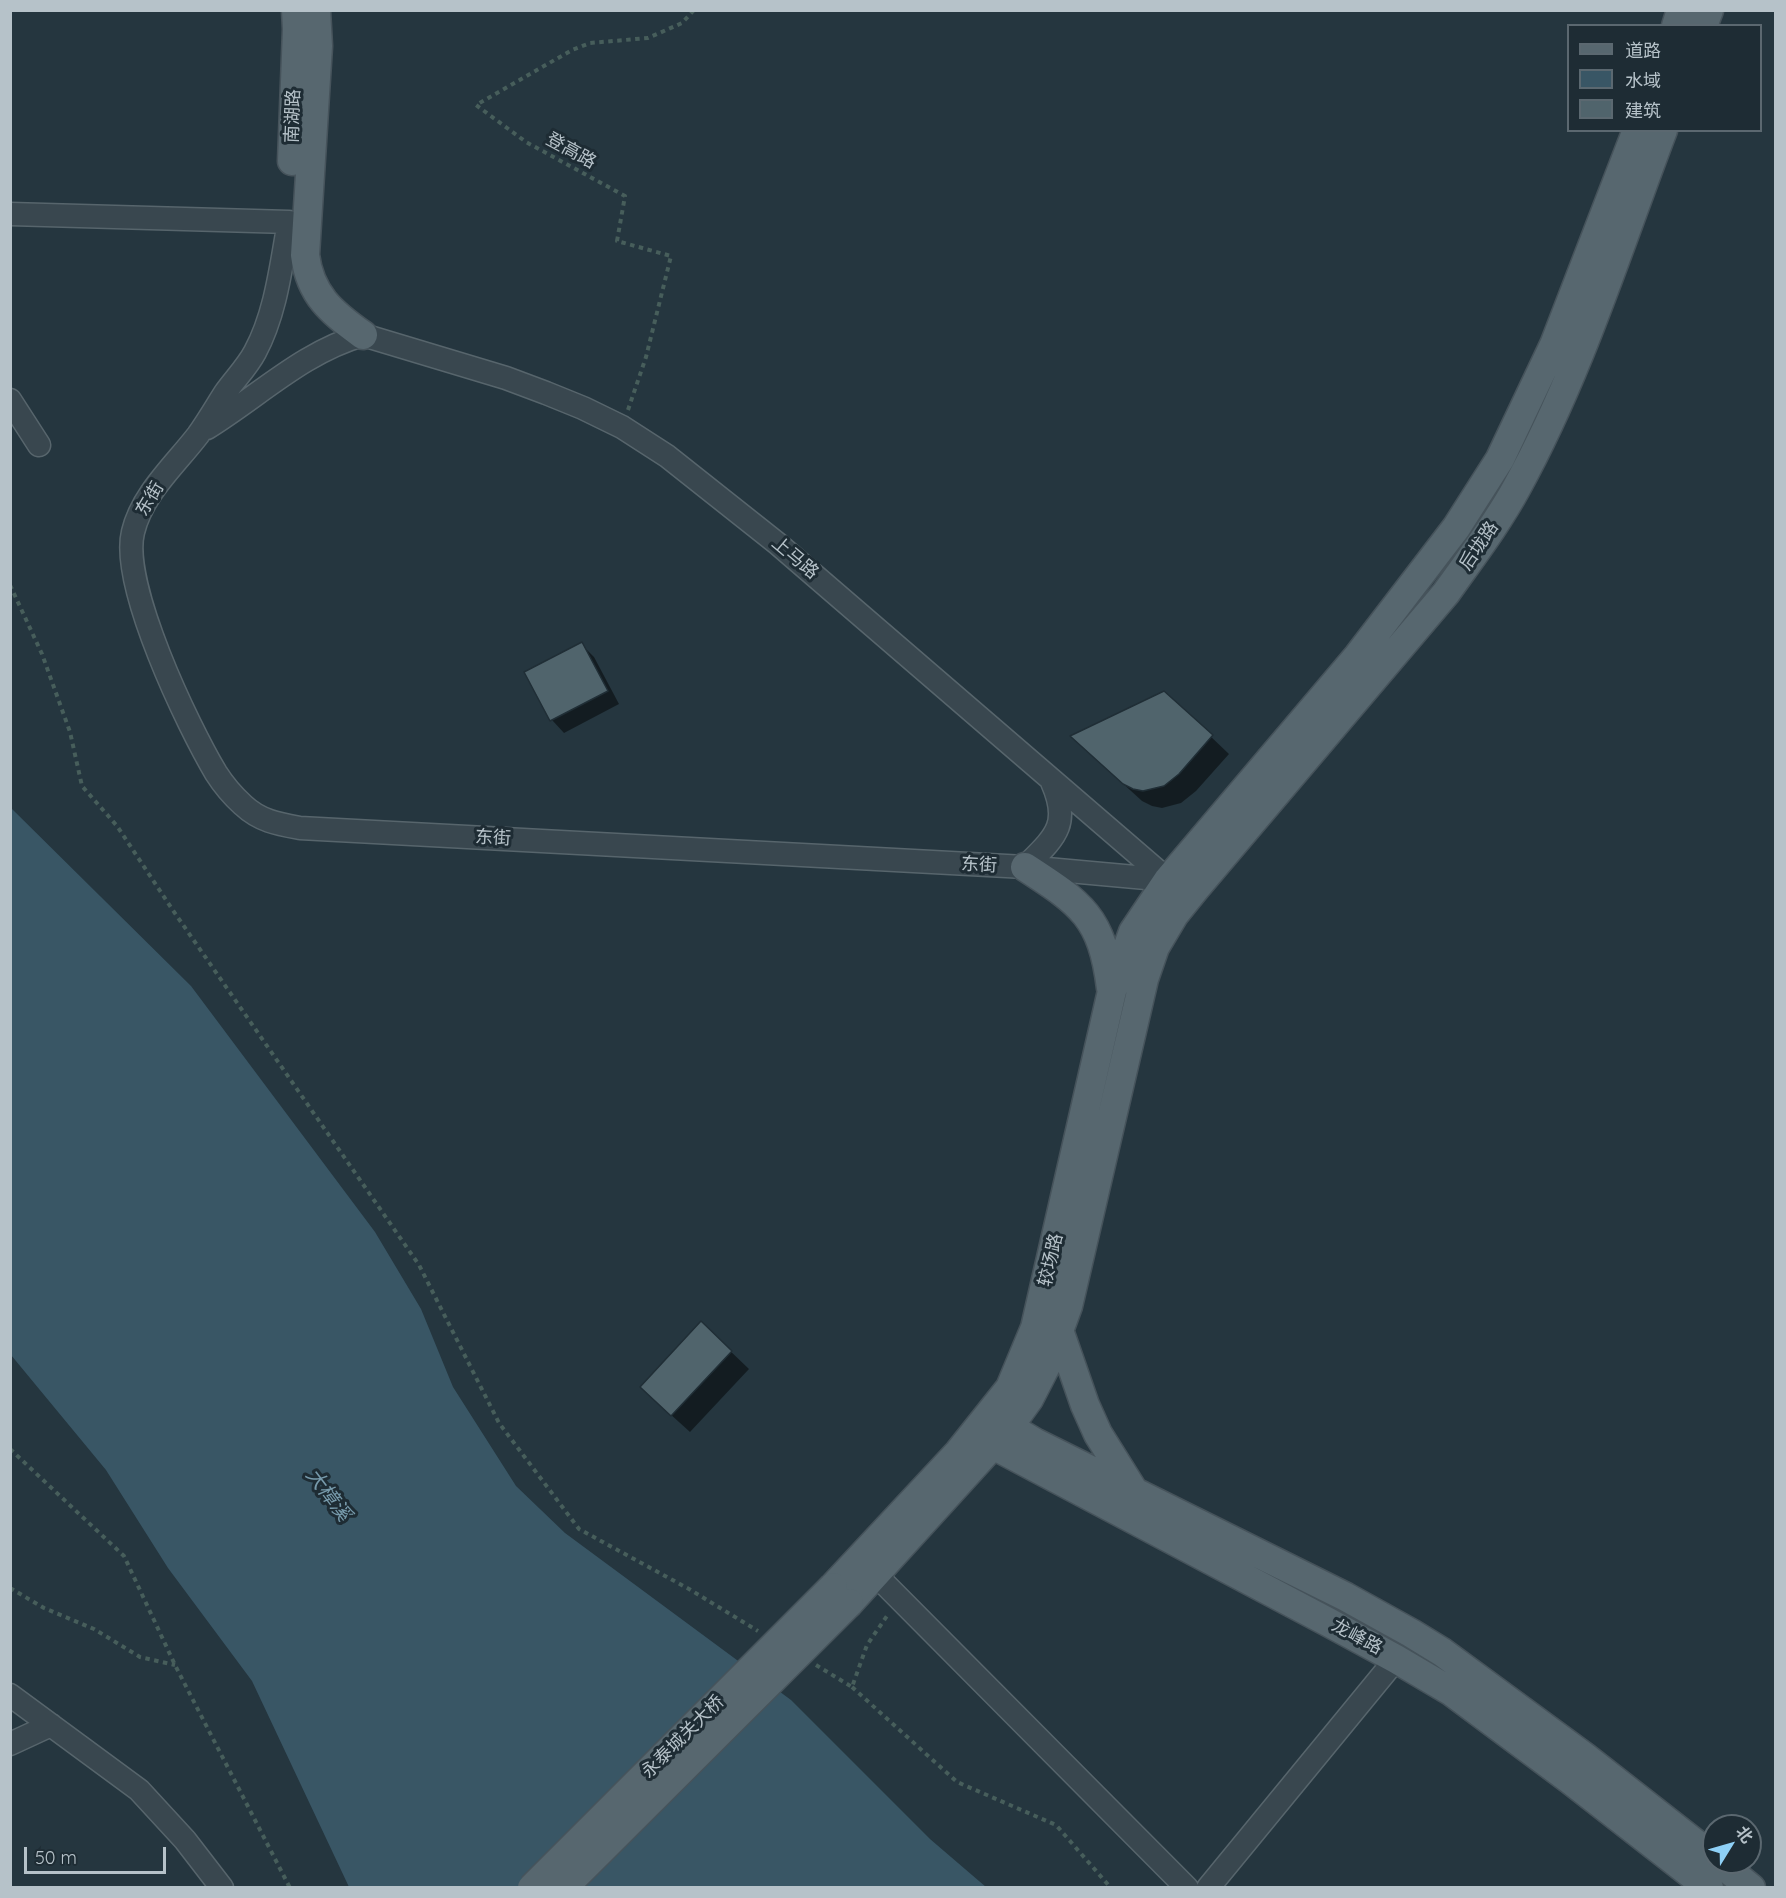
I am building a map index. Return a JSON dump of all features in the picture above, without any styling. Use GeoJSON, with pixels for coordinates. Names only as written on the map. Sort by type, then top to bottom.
{"type":"FeatureCollection","features":[{"type":"Feature","properties":{"kind":"main road","name":"南湖路"},"geometry":{"type":"LineString","coordinates":[[289,222],[296,10]]}},
{"type":"Feature","properties":{"kind":"main road"},"geometry":{"type":"LineString","coordinates":[[316,10],[318,46],[305,255],[307,270],[313,287],[324,303],[363,335]]}},
{"type":"Feature","properties":{"kind":"main road","name":"后垅路"},"geometry":{"type":"LineString","coordinates":[[1178,889],[1456,528],[1500,459],[1554,345],[1636,132]]}},
{"type":"Feature","properties":{"kind":"main road","name":"后垅路"},"geometry":{"type":"LineString","coordinates":[[1178,889],[1446,593],[1483,541],[1516,489],[1549,426],[1576,366],[1662,132]]}},
{"type":"Feature","properties":{"kind":"main road"},"geometry":{"type":"LineString","coordinates":[[1025,867],[1078,904],[1091,919],[1108,963],[1112,991]]}},
{"type":"Feature","properties":{"kind":"main road","name":"较场路"},"geometry":{"type":"LineString","coordinates":[[991,1431],[1035,1328],[1112,991],[1133,932],[1178,889]]}},
{"type":"Feature","properties":{"kind":"main road","name":"较场路"},"geometry":{"type":"LineString","coordinates":[[841,1595],[991,1431],[1029,1399],[1060,1333],[1068,1306],[1144,979],[1155,947],[1174,915],[1178,889]]}},
{"type":"Feature","properties":{"kind":"main road"},"geometry":{"type":"LineString","coordinates":[[1060,1333],[1074,1376],[1098,1434],[1134,1491]]}},
{"type":"Feature","properties":{"kind":"main road","name":"龙峰路"},"geometry":{"type":"LineString","coordinates":[[991,1431],[1134,1491],[1380,1615],[1442,1652],[1585,1757],[1702,1849]]}},
{"type":"Feature","properties":{"kind":"main road","name":"龙峰路"},"geometry":{"type":"LineString","coordinates":[[991,1431],[1452,1692],[1709,1887]]}},
{"type":"Feature","properties":{"kind":"main road","name":"永泰城关大桥"},"geometry":{"type":"LineString","coordinates":[[532,1887],[841,1595]]}},
{"type":"Feature","properties":{"kind":"main road","name":"永泰城关大桥"},"geometry":{"type":"LineString","coordinates":[[564,1887],[841,1595]]}},
{"type":"Feature","properties":{"kind":"main road"},"geometry":{"type":"LineString","coordinates":[[1734,1874],[1751,1887]]}},
{"type":"Feature","properties":{"kind":"street"},"geometry":{"type":"LineString","coordinates":[[10,214],[289,222],[269,324],[254,355],[199,434]]}},
{"type":"Feature","properties":{"kind":"street"},"geometry":{"type":"LineString","coordinates":[[199,434],[311,356],[339,342],[363,335]]}},
{"type":"Feature","properties":{"kind":"street","name":"上马路"},"geometry":{"type":"LineString","coordinates":[[363,335],[506,378],[583,408],[622,428],[667,456],[778,544],[1178,889]]}},
{"type":"Feature","properties":{"kind":"street"},"geometry":{"type":"LineString","coordinates":[[10,400],[39,445]]}},
{"type":"Feature","properties":{"kind":"street","name":"东街"},"geometry":{"type":"LineString","coordinates":[[199,434],[158,483],[143,507],[133,532],[130,556],[138,595],[153,636],[172,684],[199,741],[218,776],[243,805],[268,822],[300,828],[1025,867],[1178,889]]}},
{"type":"Feature","properties":{"kind":"street"},"geometry":{"type":"LineString","coordinates":[[1025,867],[1046,847],[1056,832],[1061,815],[1060,801],[1051,781]]}},
{"type":"Feature","properties":{"kind":"street"},"geometry":{"type":"LineString","coordinates":[[868,1567],[1187,1887]]}},
{"type":"Feature","properties":{"kind":"street"},"geometry":{"type":"LineString","coordinates":[[1208,1887],[1396,1659]]}},
{"type":"Feature","properties":{"kind":"street"},"geometry":{"type":"LineString","coordinates":[[10,1695],[139,1790],[185,1840],[222,1887]]}},
{"type":"Feature","properties":{"kind":"street"},"geometry":{"type":"LineString","coordinates":[[10,1744],[51,1725]]}},
{"type":"Feature","properties":{"kind":"path","name":"登高路"},"geometry":{"type":"LineString","coordinates":[[622,428],[646,357],[671,256],[617,241],[625,196],[526,142],[476,105],[572,50],[590,43],[648,38],[682,23],[694,10]]}},
{"type":"Feature","properties":{"kind":"path"},"geometry":{"type":"LineString","coordinates":[[10,585],[42,654],[70,732],[82,786],[117,826],[171,909],[419,1265],[499,1423],[579,1529],[689,1589],[760,1632]]}},
{"type":"Feature","properties":{"kind":"path"},"geometry":{"type":"LineString","coordinates":[[10,1449],[124,1556],[175,1665],[290,1887]]}},
{"type":"Feature","properties":{"kind":"path"},"geometry":{"type":"LineString","coordinates":[[10,1588],[44,1608],[94,1629],[140,1657],[175,1665]]}},
{"type":"Feature","properties":{"kind":"path"},"geometry":{"type":"LineString","coordinates":[[852,1687],[867,1646],[899,1599]]}},
{"type":"Feature","properties":{"kind":"path"},"geometry":{"type":"LineString","coordinates":[[811,1662],[852,1687],[957,1782],[1056,1825],[1111,1887]]}},
{"type":"Feature","properties":{"kind":"water","name":"大樟溪"},"geometry":{"type":"Polygon","coordinates":[[[10,807],[191,986],[375,1232],[421,1309],[453,1387],[516,1486],[565,1533],[791,1700],[930,1839],[986,1887],[349,1887],[252,1681],[168,1568],[106,1470],[11,1355],[10,807]]]}},
{"type":"Feature","properties":{"kind":"building"},"geometry":{"type":"Polygon","coordinates":[[[582,642],[608,691],[550,721],[524,672],[582,642]]]}},
{"type":"Feature","properties":{"kind":"building"},"geometry":{"type":"Polygon","coordinates":[[[1164,691],[1213,735],[1179,774],[1164,786],[1143,791],[1123,784],[1070,736],[1164,691]]]}},
{"type":"Feature","properties":{"kind":"building"},"geometry":{"type":"Polygon","coordinates":[[[701,1321],[732,1351],[671,1416],[640,1387],[701,1321]]]}}]}
